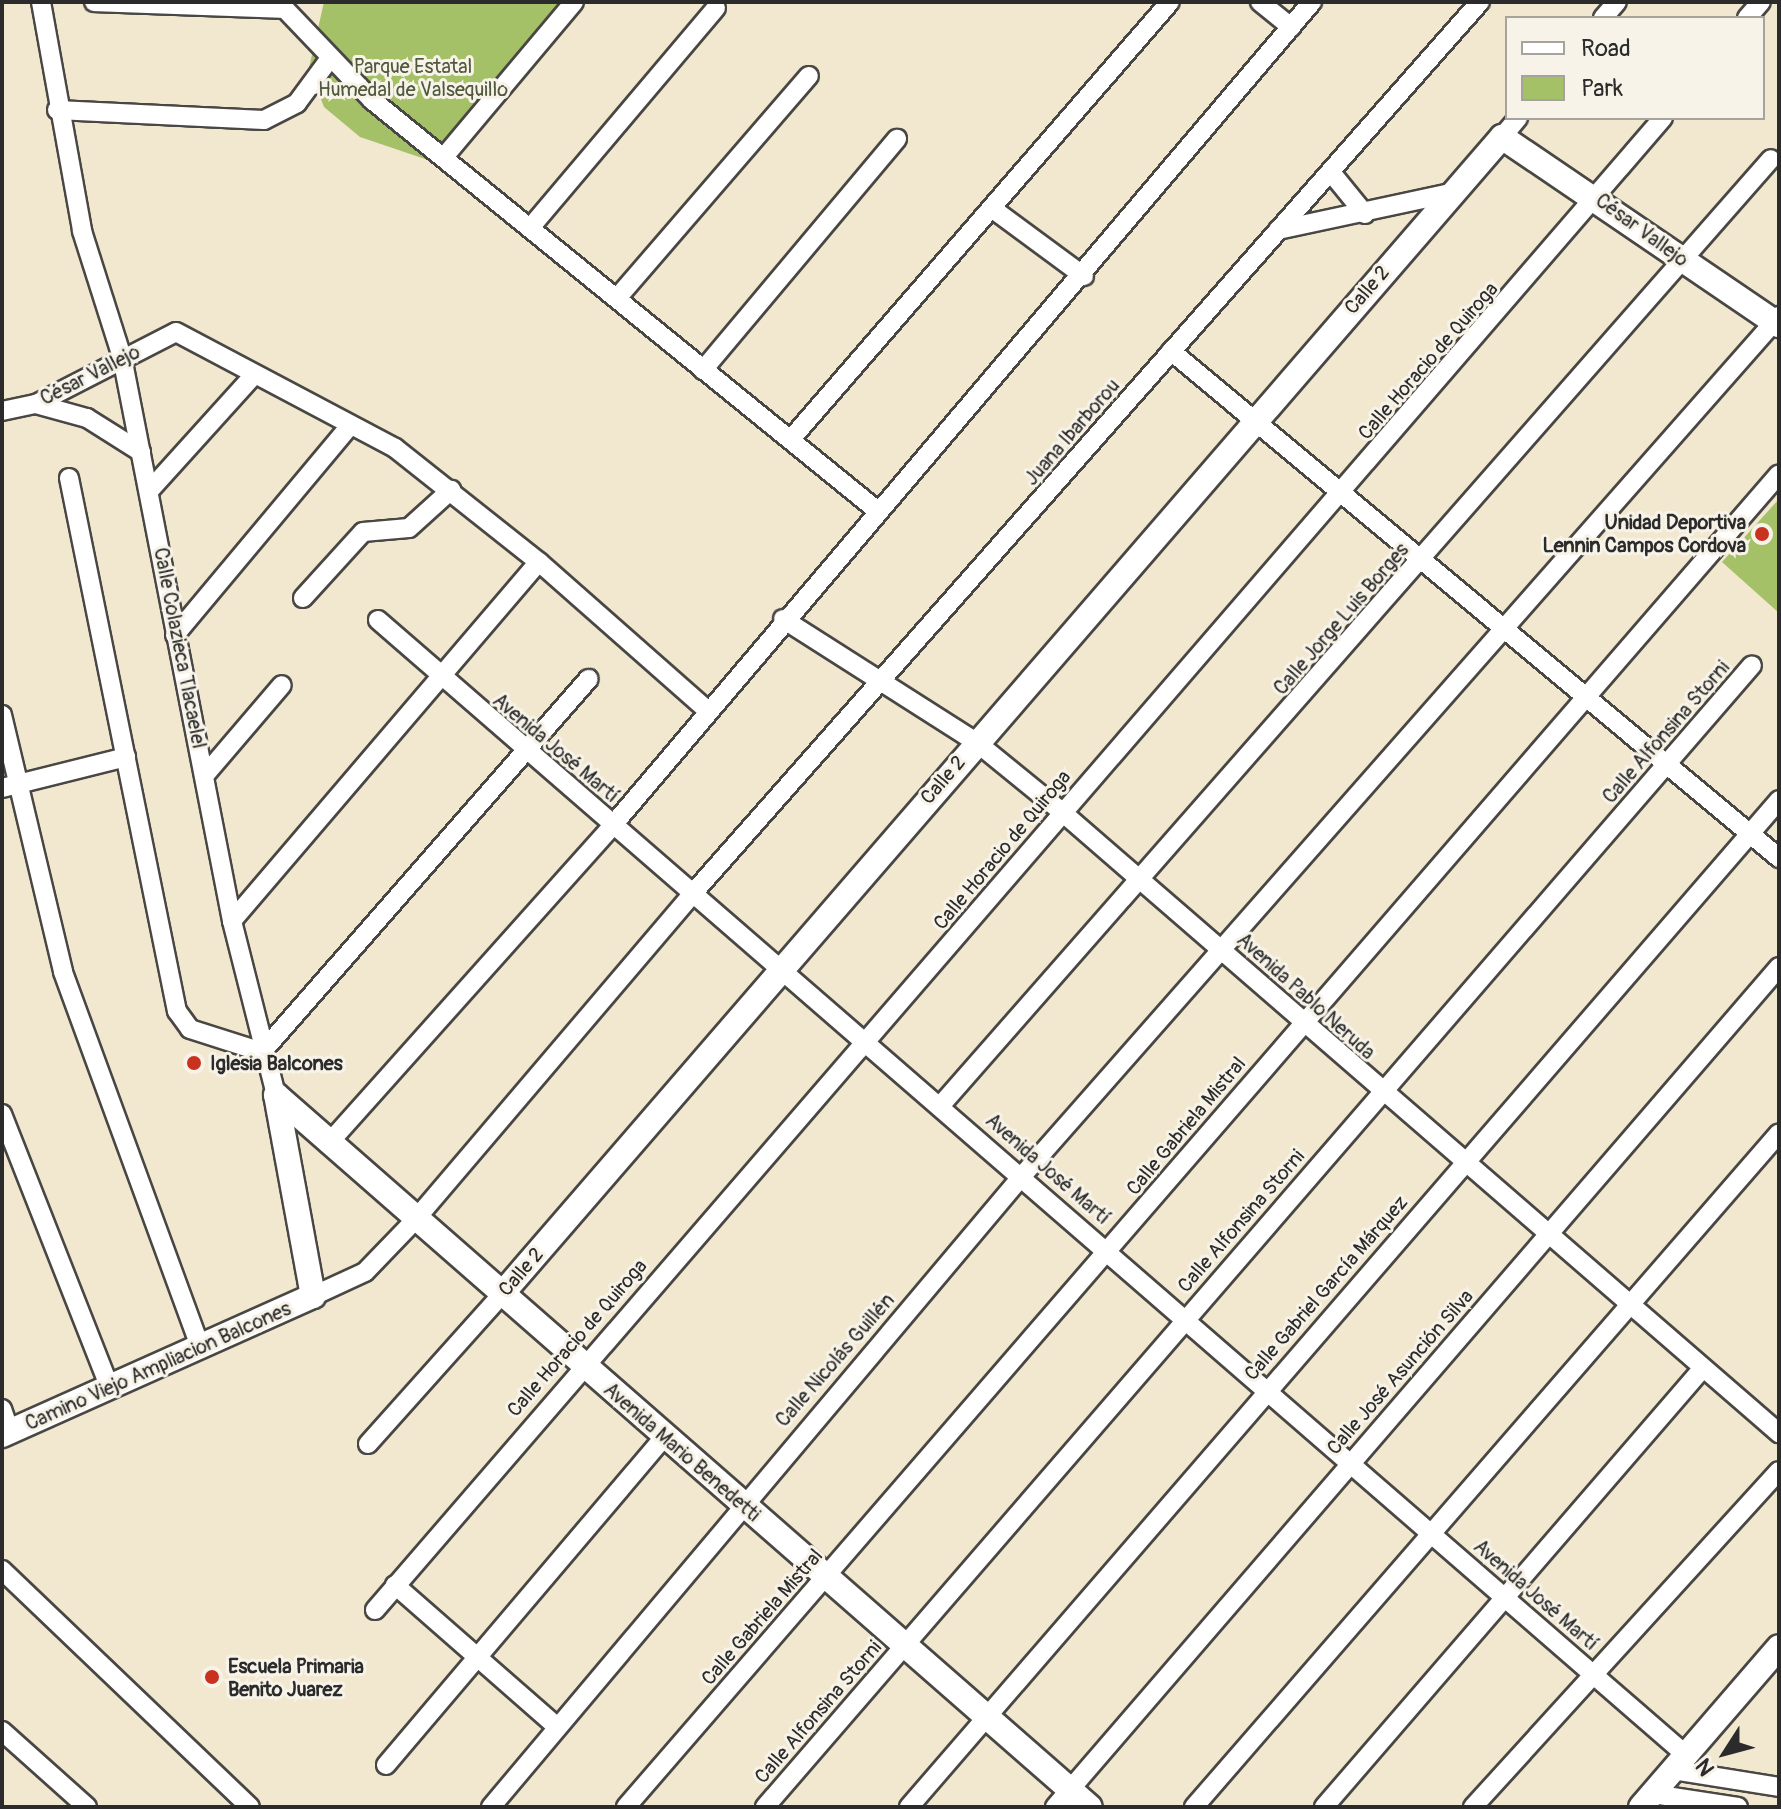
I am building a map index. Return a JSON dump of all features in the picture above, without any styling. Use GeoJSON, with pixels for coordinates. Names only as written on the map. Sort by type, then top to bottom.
{"type":"FeatureCollection","features":[{"type":"Feature","properties":{"kind":"street","name":"Calle Colazieca Tlacaelel"},"geometry":{"type":"LineString","coordinates":[[41,2],[57,110],[82,231],[122,357],[232,921],[262,1052],[276,1095],[313,1296]]}},
{"type":"Feature","properties":{"kind":"street"},"geometry":{"type":"LineString","coordinates":[[94,2],[288,5],[328,61],[874,508]]}},
{"type":"Feature","properties":{"kind":"street"},"geometry":{"type":"LineString","coordinates":[[444,157],[574,2]]}},
{"type":"Feature","properties":{"kind":"street"},"geometry":{"type":"LineString","coordinates":[[791,439],[1170,2]]}},
{"type":"Feature","properties":{"kind":"street"},"geometry":{"type":"LineString","coordinates":[[1260,2],[1291,27]]}},
{"type":"Feature","properties":{"kind":"street"},"geometry":{"type":"LineString","coordinates":[[328,1144],[613,825],[874,508],[1084,276],[1312,2]]}},
{"type":"Feature","properties":{"kind":"street","name":"Juana Ibarborou"},"geometry":{"type":"LineString","coordinates":[[313,1296],[365,1272],[415,1220],[695,891],[885,681],[1278,230],[1334,176],[1480,2]]}},
{"type":"Feature","properties":{"kind":"street"},"geometry":{"type":"LineString","coordinates":[[530,228],[716,8]]}},
{"type":"Feature","properties":{"kind":"street"},"geometry":{"type":"LineString","coordinates":[[57,110],[264,120],[297,103],[328,61]]}},
{"type":"Feature","properties":{"kind":"street"},"geometry":{"type":"LineString","coordinates":[[618,297],[809,76]]}},
{"type":"Feature","properties":{"kind":"street","name":"Calle 2"},"geometry":{"type":"LineString","coordinates":[[368,1444],[501,1295],[782,966],[1516,120]]}},
{"type":"Feature","properties":{"kind":"street","name":"Calle Horacio de Quiroga"},"geometry":{"type":"LineString","coordinates":[[375,1610],[581,1365],[869,1042],[1062,812],[1344,493],[1661,120]]}},
{"type":"Feature","properties":{"kind":"street","name":"César Vallejo"},"geometry":{"type":"LineString","coordinates":[[1502,137],[1597,196],[1684,260],[1777,321]]}},
{"type":"Feature","properties":{"kind":"street"},"geometry":{"type":"LineString","coordinates":[[703,370],[897,139]]}},
{"type":"Feature","properties":{"kind":"street","name":"Calle Jorge Luis Borges"},"geometry":{"type":"LineString","coordinates":[[941,1105],[1142,883],[1771,159]]}},
{"type":"Feature","properties":{"kind":"street"},"geometry":{"type":"LineString","coordinates":[[1334,176],[1365,214]]}},
{"type":"Feature","properties":{"kind":"street"},"geometry":{"type":"LineString","coordinates":[[1278,230],[1365,214],[1450,193]]}},
{"type":"Feature","properties":{"kind":"street"},"geometry":{"type":"LineString","coordinates":[[993,209],[1084,276]]}},
{"type":"Feature","properties":{"kind":"street","name":"Calle Nicolás Guillén"},"geometry":{"type":"LineString","coordinates":[[491,1807],[741,1504],[1022,1176],[1223,952],[1503,626],[1777,321]]}},
{"type":"Feature","properties":{"kind":"street","name":"César Vallejo"},"geometry":{"type":"LineString","coordinates":[[2,411],[36,404],[122,357],[176,332],[253,376]]}},
{"type":"Feature","properties":{"kind":"street"},"geometry":{"type":"LineString","coordinates":[[1171,351],[1670,762],[1779,858]]}},
{"type":"Feature","properties":{"kind":"street"},"geometry":{"type":"LineString","coordinates":[[150,490],[253,376],[395,448],[539,562],[707,710]]}},
{"type":"Feature","properties":{"kind":"street"},"geometry":{"type":"LineString","coordinates":[[36,404],[87,418],[141,452]]}},
{"type":"Feature","properties":{"kind":"street"},"geometry":{"type":"LineString","coordinates":[[175,635],[349,427]]}},
{"type":"Feature","properties":{"kind":"street","name":"Calle Gabriela Mistral"},"geometry":{"type":"LineString","coordinates":[[626,1807],[1779,474]]}},
{"type":"Feature","properties":{"kind":"street"},"geometry":{"type":"LineString","coordinates":[[69,478],[181,1022],[262,1052],[589,679]]}},
{"type":"Feature","properties":{"kind":"street"},"geometry":{"type":"LineString","coordinates":[[303,598],[363,532],[409,528],[451,490]]}},
{"type":"Feature","properties":{"kind":"street"},"geometry":{"type":"LineString","coordinates":[[232,921],[539,562]]}},
{"type":"Feature","properties":{"kind":"street","name":"Avenida Pablo Neruda"},"geometry":{"type":"LineString","coordinates":[[783,619],[885,681],[976,742],[1062,812],[1380,1093],[1550,1232],[1779,1433]]}},
{"type":"Feature","properties":{"kind":"street","name":"Avenida José Martí"},"geometry":{"type":"LineString","coordinates":[[378,620],[437,678],[695,891],[1592,1673],[1679,1762]]}},
{"type":"Feature","properties":{"kind":"street","name":"Calle Alfonsina Storni"},"geometry":{"type":"LineString","coordinates":[[765,1807],[1752,665]]}},
{"type":"Feature","properties":{"kind":"street"},"geometry":{"type":"LineString","coordinates":[[205,775],[282,685]]}},
{"type":"Feature","properties":{"kind":"street"},"geometry":{"type":"LineString","coordinates":[[2,715],[10,786],[67,986],[200,1347]]}},
{"type":"Feature","properties":{"kind":"street"},"geometry":{"type":"LineString","coordinates":[[10,786],[126,757]]}},
{"type":"Feature","properties":{"kind":"street","name":"Calle Gabriel García Márquez"},"geometry":{"type":"LineString","coordinates":[[909,1807],[1779,800]]}},
{"type":"Feature","properties":{"kind":"street","name":"Calle José Asunción Silva"},"geometry":{"type":"LineString","coordinates":[[1063,1798],[1779,967]]}},
{"type":"Feature","properties":{"kind":"street","name":"Avenida Mario Benedetti"},"geometry":{"type":"LineString","coordinates":[[276,1095],[328,1144],[987,1718],[1063,1798],[1090,1807]]}},
{"type":"Feature","properties":{"kind":"street"},"geometry":{"type":"LineString","coordinates":[[2,1114],[109,1386]]}},
{"type":"Feature","properties":{"kind":"street"},"geometry":{"type":"LineString","coordinates":[[1194,1807],[1779,1133]]}},
{"type":"Feature","properties":{"kind":"street","name":"Camino Viejo Ampliacion Balcones"},"geometry":{"type":"LineString","coordinates":[[5,1425],[109,1386],[313,1296]]}},
{"type":"Feature","properties":{"kind":"street"},"geometry":{"type":"LineString","coordinates":[[1324,1807],[1703,1368]]}},
{"type":"Feature","properties":{"kind":"street"},"geometry":{"type":"LineString","coordinates":[[386,1765],[664,1437]]}},
{"type":"Feature","properties":{"kind":"street"},"geometry":{"type":"LineString","coordinates":[[1473,1807],[1779,1471]]}},
{"type":"Feature","properties":{"kind":"street"},"geometry":{"type":"LineString","coordinates":[[2,1570],[250,1807]]}},
{"type":"Feature","properties":{"kind":"street"},"geometry":{"type":"LineString","coordinates":[[395,1585],[557,1727]]}},
{"type":"Feature","properties":{"kind":"street"},"geometry":{"type":"LineString","coordinates":[[1647,1800],[1779,1647]]}},
{"type":"Feature","properties":{"kind":"street"},"geometry":{"type":"LineString","coordinates":[[2,1731],[87,1807]]}},
{"type":"Feature","properties":{"kind":"street"},"geometry":{"type":"LineString","coordinates":[[1679,1762],[1779,1787]]}},
{"type":"Feature","properties":{"kind":"street"},"geometry":{"type":"LineString","coordinates":[[1647,1800],[1738,1807]]}},
{"type":"Feature","properties":{"kind":"green space","name":"Parque Estatal Humedal de Valsequillo"},"geometry":{"type":"Polygon","coordinates":[[[324,2],[563,2],[542,22],[529,66],[446,152],[428,160],[360,137],[324,107],[309,68],[324,2]]]}},
{"type":"Feature","properties":{"kind":"green space","name":"Unidad Deportiva Lennin Campos Cordova"},"geometry":{"type":"Polygon","coordinates":[[[1779,499],[1779,613],[1722,562],[1779,499]]]}},
{"type":"Feature","properties":{"kind":"place","name":"Unidad Deportiva Lennin Campos Cordova"},"geometry":{"type":"Point","coordinates":[1762,534]}},
{"type":"Feature","properties":{"kind":"place","name":"Iglesia Balcones"},"geometry":{"type":"Point","coordinates":[194,1063]}},
{"type":"Feature","properties":{"kind":"place","name":"Escuela Primaria Benito Juarez"},"geometry":{"type":"Point","coordinates":[212,1677]}}]}
